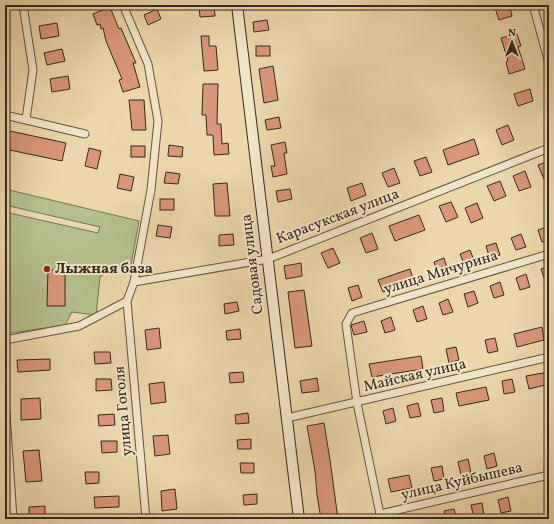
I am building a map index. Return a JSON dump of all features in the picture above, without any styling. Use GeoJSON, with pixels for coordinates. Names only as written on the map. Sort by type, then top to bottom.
{"type":"FeatureCollection","features":[{"type":"Feature","properties":{"kind":"street"},"geometry":{"type":"LineString","coordinates":[[23,5],[33,70],[26,119]]}},
{"type":"Feature","properties":{"kind":"street"},"geometry":{"type":"LineString","coordinates":[[5,340],[80,326],[127,302],[134,282],[151,190],[158,121],[148,64],[123,5]]}},
{"type":"Feature","properties":{"kind":"street","name":"Садовая улица"},"geometry":{"type":"LineString","coordinates":[[237,5],[299,519]]}},
{"type":"Feature","properties":{"kind":"street"},"geometry":{"type":"LineString","coordinates":[[533,5],[549,63]]}},
{"type":"Feature","properties":{"kind":"street"},"geometry":{"type":"LineString","coordinates":[[5,115],[85,134]]}},
{"type":"Feature","properties":{"kind":"street","name":"Карасукская улица"},"geometry":{"type":"LineString","coordinates":[[134,282],[268,259],[549,148]]}},
{"type":"Feature","properties":{"kind":"street","name":"улица Мичурина"},"geometry":{"type":"LineString","coordinates":[[357,403],[346,324],[352,313],[549,254]]}},
{"type":"Feature","properties":{"kind":"street","name":"улица Гоголя"},"geometry":{"type":"LineString","coordinates":[[127,302],[146,519]]}},
{"type":"Feature","properties":{"kind":"street","name":"Майская улица"},"geometry":{"type":"LineString","coordinates":[[287,418],[357,403],[549,357]]}},
{"type":"Feature","properties":{"kind":"street"},"geometry":{"type":"LineString","coordinates":[[5,399],[13,519]]}},
{"type":"Feature","properties":{"kind":"street"},"geometry":{"type":"LineString","coordinates":[[357,403],[381,517]]}},
{"type":"Feature","properties":{"kind":"street","name":"улица Куйбышева"},"geometry":{"type":"LineString","coordinates":[[381,517],[549,475]]}},
{"type":"Feature","properties":{"kind":"green space","name":"Лыжная база"},"geometry":{"type":"Polygon","coordinates":[[[5,189],[139,221],[131,265],[114,266],[100,277],[96,315],[72,312],[65,325],[5,334],[5,212],[98,233],[100,227],[5,205],[5,189]]]}},
{"type":"Feature","properties":{"kind":"building"},"geometry":{"type":"Polygon","coordinates":[[[214,5],[215,16],[200,17],[199,6],[214,5]]]}},
{"type":"Feature","properties":{"kind":"building"},"geometry":{"type":"Polygon","coordinates":[[[494,5],[504,5],[505,9],[510,7],[512,16],[499,20],[494,5]]]}},
{"type":"Feature","properties":{"kind":"building"},"geometry":{"type":"Polygon","coordinates":[[[110,7],[136,63],[133,63],[140,87],[123,92],[119,80],[122,79],[106,41],[103,28],[101,29],[100,24],[97,25],[93,14],[110,7]]]}},
{"type":"Feature","properties":{"kind":"building"},"geometry":{"type":"Polygon","coordinates":[[[157,9],[161,19],[148,25],[144,15],[157,9]]]}},
{"type":"Feature","properties":{"kind":"building"},"geometry":{"type":"Polygon","coordinates":[[[267,20],[269,30],[254,32],[253,22],[267,20]]]}},
{"type":"Feature","properties":{"kind":"building"},"geometry":{"type":"Polygon","coordinates":[[[57,23],[59,36],[41,39],[39,26],[57,23]]]}},
{"type":"Feature","properties":{"kind":"building"},"geometry":{"type":"Polygon","coordinates":[[[517,34],[521,46],[518,47],[525,69],[509,74],[506,62],[508,61],[501,38],[517,34]]]}},
{"type":"Feature","properties":{"kind":"building"},"geometry":{"type":"Polygon","coordinates":[[[201,36],[209,36],[209,46],[216,46],[218,70],[204,71],[201,36]]]}},
{"type":"Feature","properties":{"kind":"building"},"geometry":{"type":"Polygon","coordinates":[[[256,46],[270,46],[270,56],[256,56],[256,46]]]}},
{"type":"Feature","properties":{"kind":"building"},"geometry":{"type":"Polygon","coordinates":[[[62,49],[65,61],[47,65],[44,53],[62,49]]]}},
{"type":"Feature","properties":{"kind":"building"},"geometry":{"type":"Polygon","coordinates":[[[273,66],[278,100],[264,103],[259,69],[273,66]]]}},
{"type":"Feature","properties":{"kind":"building"},"geometry":{"type":"Polygon","coordinates":[[[68,76],[70,89],[52,92],[50,79],[68,76]]]}},
{"type":"Feature","properties":{"kind":"building"},"geometry":{"type":"Polygon","coordinates":[[[203,84],[218,84],[217,124],[221,124],[222,144],[228,143],[229,154],[214,155],[213,135],[207,135],[206,115],[202,115],[203,84]]]}},
{"type":"Feature","properties":{"kind":"building"},"geometry":{"type":"Polygon","coordinates":[[[530,89],[533,101],[518,106],[514,94],[530,89]]]}},
{"type":"Feature","properties":{"kind":"building"},"geometry":{"type":"Polygon","coordinates":[[[129,100],[144,100],[146,130],[132,130],[129,100]]]}},
{"type":"Feature","properties":{"kind":"building"},"geometry":{"type":"Polygon","coordinates":[[[279,117],[281,128],[267,130],[265,120],[279,117]]]}},
{"type":"Feature","properties":{"kind":"building"},"geometry":{"type":"Polygon","coordinates":[[[508,125],[514,140],[502,145],[496,130],[508,125]]]}},
{"type":"Feature","properties":{"kind":"building"},"geometry":{"type":"Polygon","coordinates":[[[5,130],[66,143],[62,161],[5,149],[5,130]]]}},
{"type":"Feature","properties":{"kind":"building"},"geometry":{"type":"Polygon","coordinates":[[[474,139],[479,154],[448,165],[443,150],[474,139]]]}},
{"type":"Feature","properties":{"kind":"building"},"geometry":{"type":"Polygon","coordinates":[[[285,142],[287,153],[284,153],[287,174],[273,177],[271,166],[275,166],[271,145],[285,142]]]}},
{"type":"Feature","properties":{"kind":"building"},"geometry":{"type":"Polygon","coordinates":[[[169,145],[183,147],[182,157],[168,156],[169,145]]]}},
{"type":"Feature","properties":{"kind":"building"},"geometry":{"type":"Polygon","coordinates":[[[131,146],[145,146],[145,157],[131,157],[131,146]]]}},
{"type":"Feature","properties":{"kind":"building"},"geometry":{"type":"Polygon","coordinates":[[[89,148],[101,151],[97,169],[85,166],[89,148]]]}},
{"type":"Feature","properties":{"kind":"building"},"geometry":{"type":"Polygon","coordinates":[[[426,157],[432,172],[420,176],[414,161],[426,157]]]}},
{"type":"Feature","properties":{"kind":"building"},"geometry":{"type":"Polygon","coordinates":[[[549,161],[549,191],[538,165],[549,161]]]}},
{"type":"Feature","properties":{"kind":"building"},"geometry":{"type":"Polygon","coordinates":[[[394,168],[400,183],[388,187],[382,173],[394,168]]]}},
{"type":"Feature","properties":{"kind":"building"},"geometry":{"type":"Polygon","coordinates":[[[525,171],[531,187],[519,191],[513,176],[525,171]]]}},
{"type":"Feature","properties":{"kind":"building"},"geometry":{"type":"Polygon","coordinates":[[[166,172],[180,174],[178,184],[164,183],[166,172]]]}},
{"type":"Feature","properties":{"kind":"building"},"geometry":{"type":"Polygon","coordinates":[[[120,174],[134,177],[131,191],[117,188],[120,174]]]}},
{"type":"Feature","properties":{"kind":"building"},"geometry":{"type":"Polygon","coordinates":[[[500,181],[506,196],[494,201],[487,186],[500,181]]]}},
{"type":"Feature","properties":{"kind":"building"},"geometry":{"type":"Polygon","coordinates":[[[227,183],[230,216],[215,216],[213,184],[227,183]]]}},
{"type":"Feature","properties":{"kind":"building"},"geometry":{"type":"Polygon","coordinates":[[[362,183],[366,195],[351,201],[347,188],[362,183]]]}},
{"type":"Feature","properties":{"kind":"building"},"geometry":{"type":"Polygon","coordinates":[[[290,189],[292,199],[278,202],[276,191],[290,189]]]}},
{"type":"Feature","properties":{"kind":"building"},"geometry":{"type":"Polygon","coordinates":[[[160,199],[174,199],[174,210],[160,210],[160,199]]]}},
{"type":"Feature","properties":{"kind":"building"},"geometry":{"type":"Polygon","coordinates":[[[451,202],[458,217],[446,222],[439,206],[451,202]]]}},
{"type":"Feature","properties":{"kind":"building"},"geometry":{"type":"Polygon","coordinates":[[[477,203],[483,218],[471,223],[465,208],[477,203]]]}},
{"type":"Feature","properties":{"kind":"building"},"geometry":{"type":"Polygon","coordinates":[[[419,215],[425,230],[395,241],[389,226],[419,215]]]}},
{"type":"Feature","properties":{"kind":"building"},"geometry":{"type":"Polygon","coordinates":[[[158,225],[172,227],[170,238],[156,236],[158,225]]]}},
{"type":"Feature","properties":{"kind":"building"},"geometry":{"type":"Polygon","coordinates":[[[549,226],[549,240],[542,242],[538,230],[549,226]]]}},
{"type":"Feature","properties":{"kind":"building"},"geometry":{"type":"Polygon","coordinates":[[[372,233],[378,249],[366,253],[360,238],[372,233]]]}},
{"type":"Feature","properties":{"kind":"building"},"geometry":{"type":"Polygon","coordinates":[[[233,234],[234,245],[219,246],[219,235],[233,234]]]}},
{"type":"Feature","properties":{"kind":"building"},"geometry":{"type":"Polygon","coordinates":[[[521,234],[526,247],[516,250],[511,238],[521,234]]]}},
{"type":"Feature","properties":{"kind":"building"},"geometry":{"type":"Polygon","coordinates":[[[496,243],[500,255],[490,259],[486,246],[496,243]]]}},
{"type":"Feature","properties":{"kind":"building"},"geometry":{"type":"Polygon","coordinates":[[[333,248],[340,263],[328,268],[321,253],[333,248]]]}},
{"type":"Feature","properties":{"kind":"building"},"geometry":{"type":"Polygon","coordinates":[[[470,250],[475,263],[465,266],[460,254],[470,250]]]}},
{"type":"Feature","properties":{"kind":"building"},"geometry":{"type":"Polygon","coordinates":[[[444,258],[448,271],[438,274],[434,262],[444,258]]]}},
{"type":"Feature","properties":{"kind":"building"},"geometry":{"type":"Polygon","coordinates":[[[301,263],[302,276],[286,279],[284,266],[301,263]]]}},
{"type":"Feature","properties":{"kind":"building"},"geometry":{"type":"Polygon","coordinates":[[[549,266],[549,289],[548,289],[541,269],[549,266]]]}},
{"type":"Feature","properties":{"kind":"building"},"geometry":{"type":"Polygon","coordinates":[[[410,269],[414,282],[383,292],[378,280],[410,269]]]}},
{"type":"Feature","properties":{"kind":"building"},"geometry":{"type":"Polygon","coordinates":[[[48,270],[65,270],[65,306],[47,306],[48,270]]]}},
{"type":"Feature","properties":{"kind":"building"},"geometry":{"type":"Polygon","coordinates":[[[526,274],[530,287],[520,290],[516,278],[526,274]]]}},
{"type":"Feature","properties":{"kind":"building"},"geometry":{"type":"Polygon","coordinates":[[[500,282],[504,295],[494,298],[490,286],[500,282]]]}},
{"type":"Feature","properties":{"kind":"building"},"geometry":{"type":"Polygon","coordinates":[[[358,285],[362,297],[352,301],[348,288],[358,285]]]}},
{"type":"Feature","properties":{"kind":"building"},"geometry":{"type":"Polygon","coordinates":[[[304,290],[312,346],[295,348],[288,292],[304,290]]]}},
{"type":"Feature","properties":{"kind":"building"},"geometry":{"type":"Polygon","coordinates":[[[474,291],[478,303],[468,307],[464,294],[474,291]]]}},
{"type":"Feature","properties":{"kind":"building"},"geometry":{"type":"Polygon","coordinates":[[[448,299],[453,312],[443,315],[439,303],[448,299]]]}},
{"type":"Feature","properties":{"kind":"building"},"geometry":{"type":"Polygon","coordinates":[[[237,302],[239,311],[225,314],[224,304],[237,302]]]}},
{"type":"Feature","properties":{"kind":"building"},"geometry":{"type":"Polygon","coordinates":[[[423,306],[427,319],[417,322],[413,310],[423,306]]]}},
{"type":"Feature","properties":{"kind":"building"},"geometry":{"type":"Polygon","coordinates":[[[391,317],[395,330],[385,333],[381,321],[391,317]]]}},
{"type":"Feature","properties":{"kind":"building"},"geometry":{"type":"Polygon","coordinates":[[[364,321],[367,332],[354,335],[351,325],[364,321]]]}},
{"type":"Feature","properties":{"kind":"building"},"geometry":{"type":"Polygon","coordinates":[[[542,327],[544,340],[517,347],[514,334],[542,327]]]}},
{"type":"Feature","properties":{"kind":"building"},"geometry":{"type":"Polygon","coordinates":[[[159,328],[161,348],[147,350],[145,330],[159,328]]]}},
{"type":"Feature","properties":{"kind":"building"},"geometry":{"type":"Polygon","coordinates":[[[240,329],[241,339],[227,340],[226,331],[240,329]]]}},
{"type":"Feature","properties":{"kind":"building"},"geometry":{"type":"Polygon","coordinates":[[[495,338],[498,351],[488,353],[485,340],[495,338]]]}},
{"type":"Feature","properties":{"kind":"building"},"geometry":{"type":"Polygon","coordinates":[[[456,347],[459,360],[449,363],[446,349],[456,347]]]}},
{"type":"Feature","properties":{"kind":"building"},"geometry":{"type":"Polygon","coordinates":[[[94,352],[110,352],[111,363],[95,364],[94,352]]]}},
{"type":"Feature","properties":{"kind":"building"},"geometry":{"type":"Polygon","coordinates":[[[421,356],[423,369],[372,377],[369,364],[421,356]]]}},
{"type":"Feature","properties":{"kind":"building"},"geometry":{"type":"Polygon","coordinates":[[[50,359],[50,370],[18,372],[17,360],[50,359]]]}},
{"type":"Feature","properties":{"kind":"building"},"geometry":{"type":"Polygon","coordinates":[[[243,372],[244,382],[230,383],[229,373],[243,372]]]}},
{"type":"Feature","properties":{"kind":"building"},"geometry":{"type":"Polygon","coordinates":[[[549,372],[549,384],[529,389],[526,376],[549,372]]]}},
{"type":"Feature","properties":{"kind":"building"},"geometry":{"type":"Polygon","coordinates":[[[317,378],[319,391],[302,393],[300,381],[317,378]]]}},
{"type":"Feature","properties":{"kind":"building"},"geometry":{"type":"Polygon","coordinates":[[[96,379],[111,379],[112,390],[96,391],[96,379]]]}},
{"type":"Feature","properties":{"kind":"building"},"geometry":{"type":"Polygon","coordinates":[[[512,379],[515,392],[504,394],[502,381],[512,379]]]}},
{"type":"Feature","properties":{"kind":"building"},"geometry":{"type":"Polygon","coordinates":[[[164,382],[166,402],[151,404],[149,384],[164,382]]]}},
{"type":"Feature","properties":{"kind":"building"},"geometry":{"type":"Polygon","coordinates":[[[486,387],[489,400],[459,406],[456,393],[486,387]]]}},
{"type":"Feature","properties":{"kind":"building"},"geometry":{"type":"Polygon","coordinates":[[[40,398],[41,419],[21,420],[21,399],[40,398]]]}},
{"type":"Feature","properties":{"kind":"building"},"geometry":{"type":"Polygon","coordinates":[[[442,398],[444,411],[434,413],[431,400],[442,398]]]}},
{"type":"Feature","properties":{"kind":"building"},"geometry":{"type":"Polygon","coordinates":[[[418,403],[421,416],[410,418],[407,406],[418,403]]]}},
{"type":"Feature","properties":{"kind":"building"},"geometry":{"type":"Polygon","coordinates":[[[393,408],[396,421],[386,424],[383,411],[393,408]]]}},
{"type":"Feature","properties":{"kind":"building"},"geometry":{"type":"Polygon","coordinates":[[[248,413],[249,423],[236,424],[235,415],[248,413]]]}},
{"type":"Feature","properties":{"kind":"building"},"geometry":{"type":"Polygon","coordinates":[[[114,414],[115,425],[99,426],[98,415],[114,414]]]}},
{"type":"Feature","properties":{"kind":"building"},"geometry":{"type":"Polygon","coordinates":[[[324,423],[338,519],[321,519],[317,495],[315,471],[307,426],[324,423]]]}},
{"type":"Feature","properties":{"kind":"building"},"geometry":{"type":"Polygon","coordinates":[[[168,435],[170,454],[155,456],[153,436],[168,435]]]}},
{"type":"Feature","properties":{"kind":"building"},"geometry":{"type":"Polygon","coordinates":[[[251,439],[251,449],[238,449],[237,440],[251,439]]]}},
{"type":"Feature","properties":{"kind":"building"},"geometry":{"type":"Polygon","coordinates":[[[101,441],[117,441],[117,452],[102,453],[101,441]]]}},
{"type":"Feature","properties":{"kind":"building"},"geometry":{"type":"Polygon","coordinates":[[[39,450],[42,481],[26,482],[23,451],[39,450]]]}},
{"type":"Feature","properties":{"kind":"building"},"geometry":{"type":"Polygon","coordinates":[[[494,453],[497,466],[487,469],[484,456],[494,453]]]}},
{"type":"Feature","properties":{"kind":"building"},"geometry":{"type":"Polygon","coordinates":[[[468,459],[471,473],[461,475],[458,462],[468,459]]]}},
{"type":"Feature","properties":{"kind":"building"},"geometry":{"type":"Polygon","coordinates":[[[240,463],[254,463],[254,473],[241,473],[240,463]]]}},
{"type":"Feature","properties":{"kind":"building"},"geometry":{"type":"Polygon","coordinates":[[[442,466],[444,479],[434,481],[431,468],[442,466]]]}},
{"type":"Feature","properties":{"kind":"building"},"geometry":{"type":"Polygon","coordinates":[[[85,472],[99,472],[99,483],[86,484],[85,472]]]}},
{"type":"Feature","properties":{"kind":"building"},"geometry":{"type":"Polygon","coordinates":[[[409,475],[412,488],[391,492],[388,479],[409,475]]]}},
{"type":"Feature","properties":{"kind":"building"},"geometry":{"type":"Polygon","coordinates":[[[175,489],[177,509],[162,511],[161,491],[175,489]]]}},
{"type":"Feature","properties":{"kind":"building"},"geometry":{"type":"Polygon","coordinates":[[[257,494],[257,504],[244,505],[243,495],[257,494]]]}},
{"type":"Feature","properties":{"kind":"building"},"geometry":{"type":"Polygon","coordinates":[[[119,496],[119,507],[95,508],[94,497],[119,496]]]}},
{"type":"Feature","properties":{"kind":"building"},"geometry":{"type":"Polygon","coordinates":[[[508,497],[511,511],[501,513],[498,500],[508,497]]]}},
{"type":"Feature","properties":{"kind":"building"},"geometry":{"type":"Polygon","coordinates":[[[482,503],[484,516],[474,518],[471,505],[482,503]]]}},
{"type":"Feature","properties":{"kind":"building"},"geometry":{"type":"Polygon","coordinates":[[[45,506],[45,518],[29,518],[29,507],[45,506]]]}},
{"type":"Feature","properties":{"kind":"building"},"geometry":{"type":"Polygon","coordinates":[[[454,509],[457,519],[446,519],[444,511],[454,509]]]}},
{"type":"Feature","properties":{"kind":"place","name":"Лыжная база"},"geometry":{"type":"Point","coordinates":[47,269]}}]}
